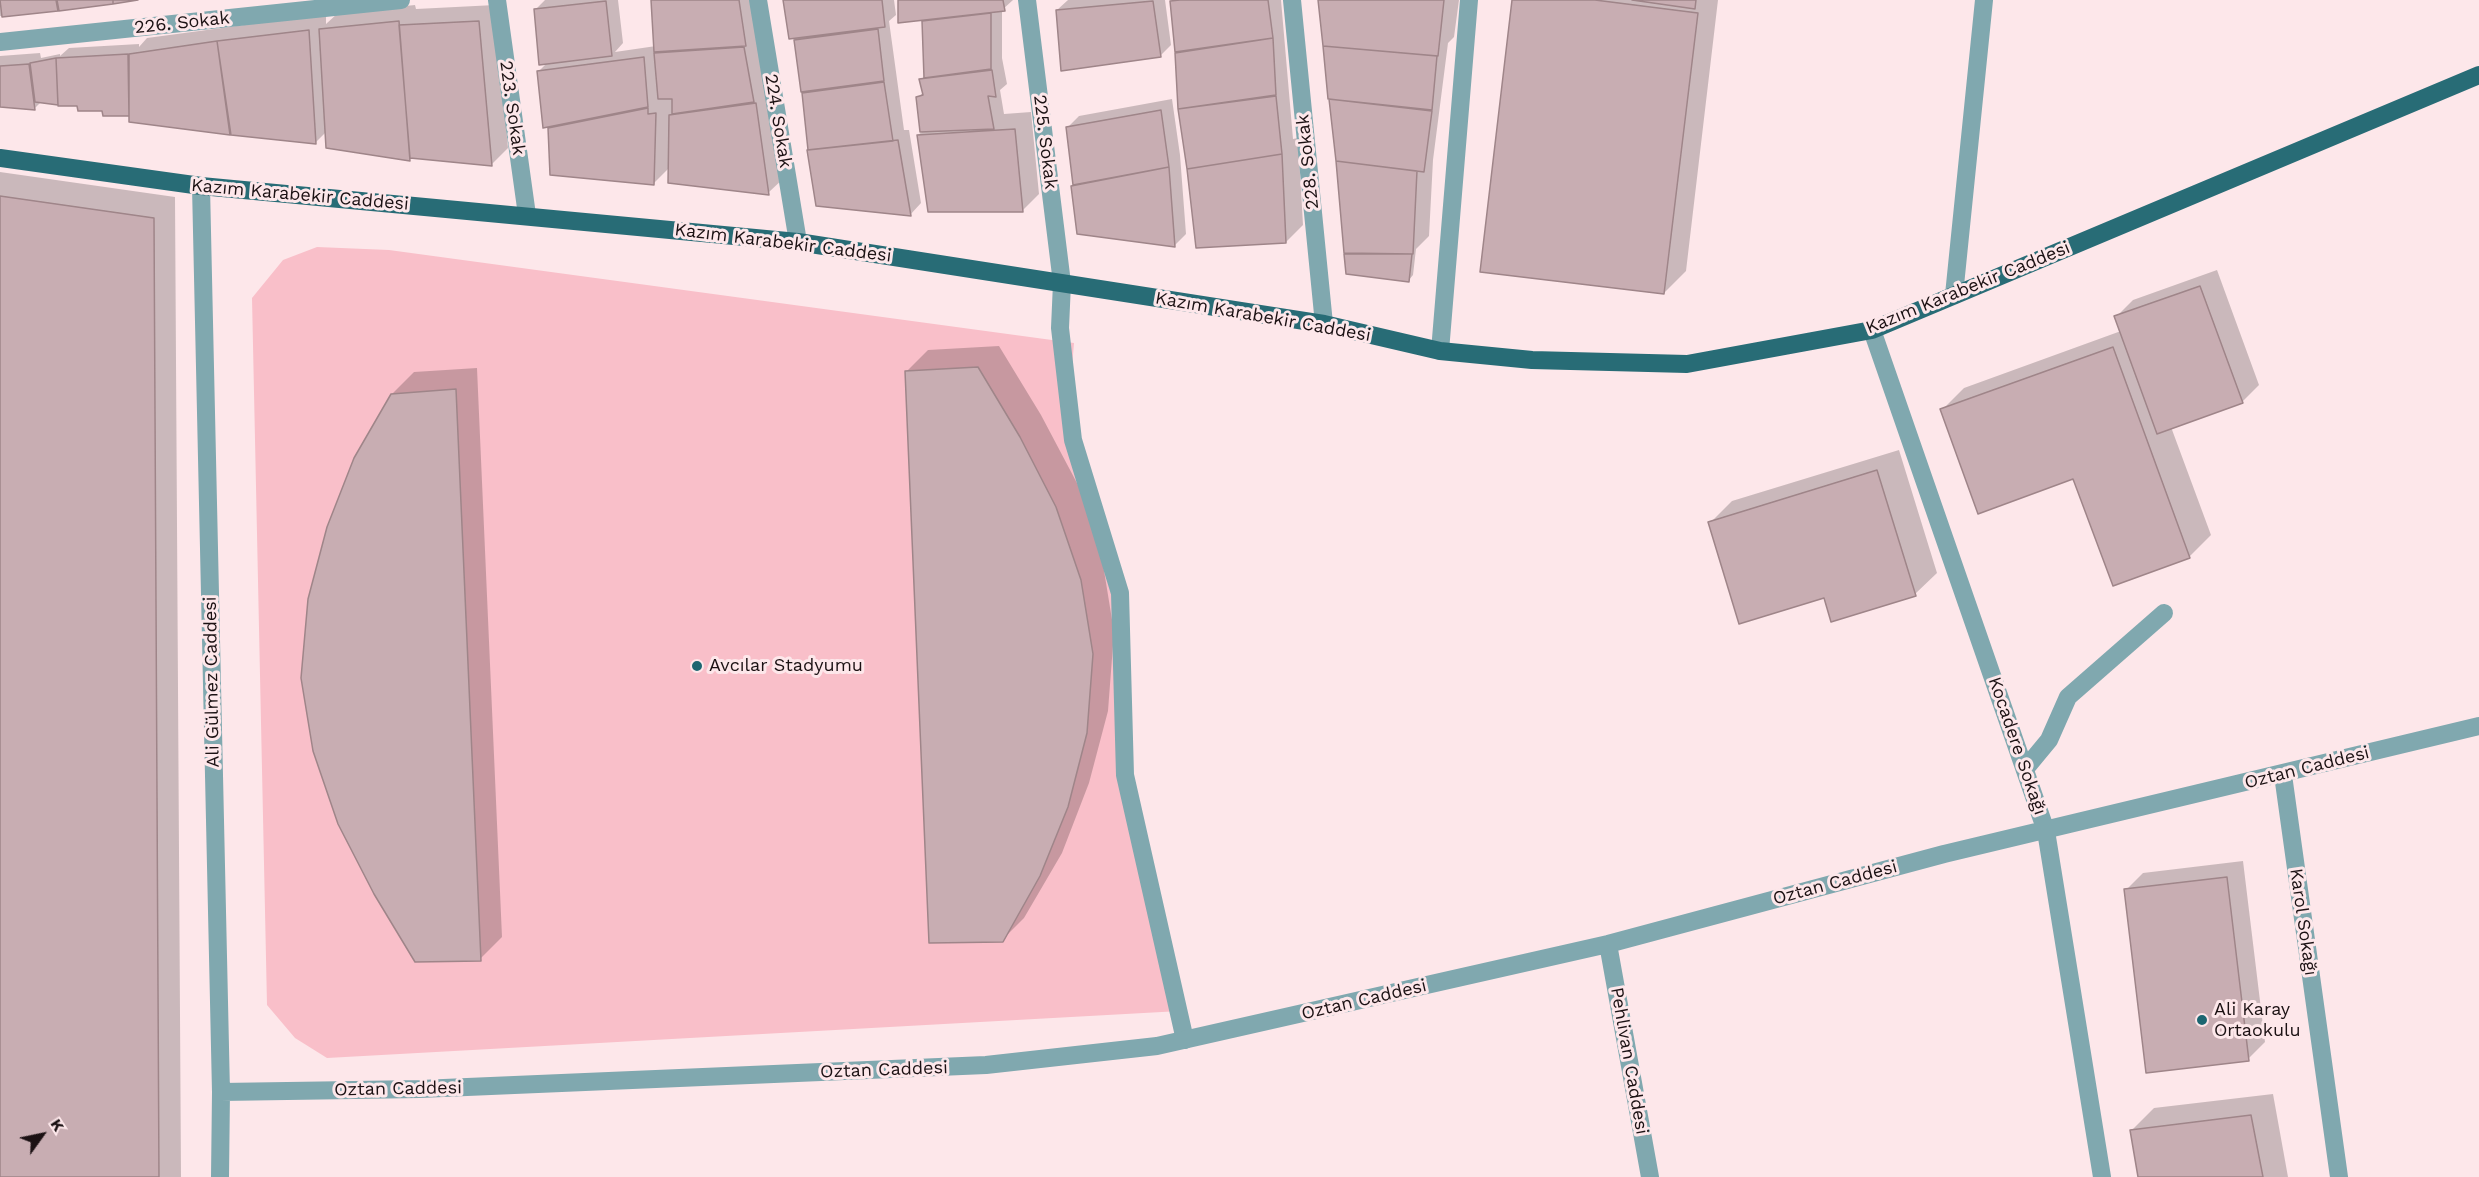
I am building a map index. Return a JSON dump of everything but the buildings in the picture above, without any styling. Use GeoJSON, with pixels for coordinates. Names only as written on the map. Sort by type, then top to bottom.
{"type":"FeatureCollection","features":[{"type":"Feature","properties":{"kind":"main road","name":"Kazım Karabekir Caddesi"},"geometry":{"type":"LineString","coordinates":[[0,158],[201,186],[798,242],[1324,324],[1440,351],[1532,360],[1687,364],[1872,330],[2479,75]]}},
{"type":"Feature","properties":{"kind":"street","name":"226. Sokak"},"geometry":{"type":"LineString","coordinates":[[0,42],[401,0]]}},
{"type":"Feature","properties":{"kind":"street","name":"223. Sokak"},"geometry":{"type":"LineString","coordinates":[[497,0],[527,215]]}},
{"type":"Feature","properties":{"kind":"street","name":"224. Sokak"},"geometry":{"type":"LineString","coordinates":[[758,0],[798,242]]}},
{"type":"Feature","properties":{"kind":"street","name":"225. Sokak"},"geometry":{"type":"LineString","coordinates":[[1028,0],[1062,283],[1060,328],[1073,440],[1120,593],[1125,775],[1185,1040]]}},
{"type":"Feature","properties":{"kind":"street","name":"228. Sokak"},"geometry":{"type":"LineString","coordinates":[[1292,0],[1324,324]]}},
{"type":"Feature","properties":{"kind":"street"},"geometry":{"type":"LineString","coordinates":[[1440,351],[1468,0]]}},
{"type":"Feature","properties":{"kind":"street"},"geometry":{"type":"LineString","coordinates":[[1954,294],[1984,0]]}},
{"type":"Feature","properties":{"kind":"street","name":"Ali Gülmez Caddesi"},"geometry":{"type":"LineString","coordinates":[[201,186],[221,1092],[220,1177]]}},
{"type":"Feature","properties":{"kind":"street","name":"Kocadere Sokağı"},"geometry":{"type":"LineString","coordinates":[[1872,330],[2046,831],[2102,1177]]}},
{"type":"Feature","properties":{"kind":"street"},"geometry":{"type":"LineString","coordinates":[[2025,770],[2049,741],[2068,697],[2164,613]]}},
{"type":"Feature","properties":{"kind":"street","name":"Oztan Caddesi"},"geometry":{"type":"LineString","coordinates":[[221,1092],[420,1089],[986,1065],[1157,1046],[1608,944],[1944,854],[2283,775],[2479,726]]}},
{"type":"Feature","properties":{"kind":"street","name":"Karol Sokağı"},"geometry":{"type":"LineString","coordinates":[[2283,775],[2339,1177]]}},
{"type":"Feature","properties":{"kind":"street","name":"Pehlivan Caddesi"},"geometry":{"type":"LineString","coordinates":[[1608,944],[1650,1177]]}},
{"type":"Feature","properties":{"kind":"shaded area","name":"Avcılar Stadyumu"},"geometry":{"type":"Polygon","coordinates":[[[317,247],[389,250],[1074,343],[1066,440],[1118,594],[1122,775],[1180,1011],[327,1058],[295,1038],[267,1005],[252,298],[283,260],[317,247]]]}},
{"type":"Feature","properties":{"kind":"place","name":"Avcılar Stadyumu"},"geometry":{"type":"Point","coordinates":[697,666]}},
{"type":"Feature","properties":{"kind":"place","name":"Ali Karay Ortaokulu"},"geometry":{"type":"Point","coordinates":[2202,1020]}}]}
